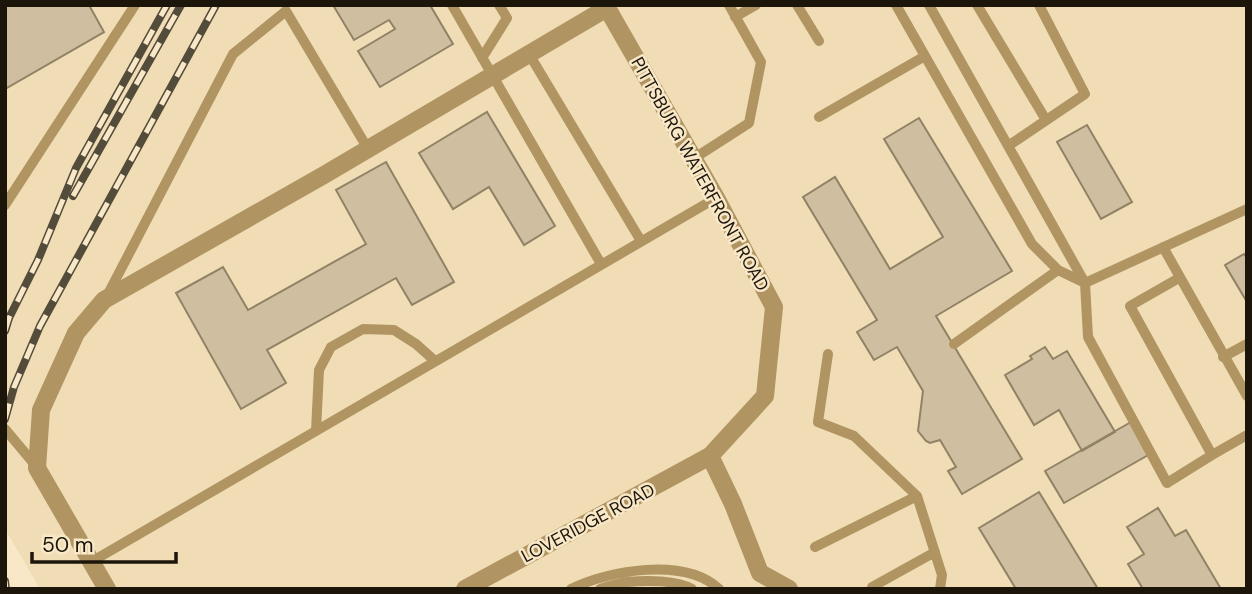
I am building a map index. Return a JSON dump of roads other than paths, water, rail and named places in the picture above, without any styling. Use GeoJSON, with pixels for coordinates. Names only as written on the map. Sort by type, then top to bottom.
{"type":"FeatureCollection","features":[{"type":"Feature","properties":{"kind":"street"},"geometry":{"type":"LineString","coordinates":[[107,589],[37,468],[41,410],[76,333],[104,300],[368,149],[606,7]]}},
{"type":"Feature","properties":{"kind":"street","name":"PITTSBURG WATERFRONT ROAD"},"geometry":{"type":"LineString","coordinates":[[606,7],[716,198],[774,307],[765,396],[710,456]]}},
{"type":"Feature","properties":{"kind":"street"},"geometry":{"type":"LineString","coordinates":[[710,456],[733,504],[763,581],[789,589]]}},
{"type":"Feature","properties":{"kind":"street","name":"LOVERIDGE ROAD"},"geometry":{"type":"LineString","coordinates":[[465,589],[710,456]]}},
{"type":"Feature","properties":{"kind":"lane"},"geometry":{"type":"LineString","coordinates":[[5,205],[135,5]]}},
{"type":"Feature","properties":{"kind":"lane"},"geometry":{"type":"LineString","coordinates":[[452,5],[601,264]]}},
{"type":"Feature","properties":{"kind":"lane"},"geometry":{"type":"LineString","coordinates":[[482,58],[507,18],[499,5]]}},
{"type":"Feature","properties":{"kind":"lane"},"geometry":{"type":"LineString","coordinates":[[694,159],[749,123],[761,62],[729,5]]}},
{"type":"Feature","properties":{"kind":"lane"},"geometry":{"type":"LineString","coordinates":[[735,17],[756,5]]}},
{"type":"Feature","properties":{"kind":"lane"},"geometry":{"type":"LineString","coordinates":[[797,5],[818,41]]}},
{"type":"Feature","properties":{"kind":"lane"},"geometry":{"type":"LineString","coordinates":[[896,5],[1032,244],[1058,270],[1085,283]]}},
{"type":"Feature","properties":{"kind":"lane"},"geometry":{"type":"LineString","coordinates":[[929,5],[1085,283],[1088,337],[1167,483],[1247,435]]}},
{"type":"Feature","properties":{"kind":"lane"},"geometry":{"type":"LineString","coordinates":[[977,5],[1046,120]]}},
{"type":"Feature","properties":{"kind":"lane"},"geometry":{"type":"LineString","coordinates":[[1008,146],[1085,94],[1039,5]]}},
{"type":"Feature","properties":{"kind":"lane"},"geometry":{"type":"LineString","coordinates":[[104,300],[233,54],[286,11],[368,149]]}},
{"type":"Feature","properties":{"kind":"lane"},"geometry":{"type":"LineString","coordinates":[[529,54],[640,242]]}},
{"type":"Feature","properties":{"kind":"lane"},"geometry":{"type":"LineString","coordinates":[[819,117],[925,56]]}},
{"type":"Feature","properties":{"kind":"lane"},"geometry":{"type":"LineString","coordinates":[[91,562],[716,198]]}},
{"type":"Feature","properties":{"kind":"lane"},"geometry":{"type":"LineString","coordinates":[[1085,283],[1247,209]]}},
{"type":"Feature","properties":{"kind":"lane"},"geometry":{"type":"LineString","coordinates":[[1163,247],[1247,396]]}},
{"type":"Feature","properties":{"kind":"lane"},"geometry":{"type":"LineString","coordinates":[[954,344],[1058,270]]}},
{"type":"Feature","properties":{"kind":"lane"},"geometry":{"type":"LineString","coordinates":[[1180,278],[1130,306],[1212,455]]}},
{"type":"Feature","properties":{"kind":"lane"},"geometry":{"type":"LineString","coordinates":[[316,431],[319,370],[331,347],[363,329],[394,330],[416,344],[435,361]]}},
{"type":"Feature","properties":{"kind":"lane"},"geometry":{"type":"LineString","coordinates":[[1223,357],[1247,344]]}},
{"type":"Feature","properties":{"kind":"lane"},"geometry":{"type":"LineString","coordinates":[[828,354],[818,422],[854,436],[917,496],[942,575],[940,589]]}},
{"type":"Feature","properties":{"kind":"lane"},"geometry":{"type":"LineString","coordinates":[[5,429],[37,468]]}},
{"type":"Feature","properties":{"kind":"lane"},"geometry":{"type":"LineString","coordinates":[[816,547],[917,496]]}},
{"type":"Feature","properties":{"kind":"lane"},"geometry":{"type":"LineString","coordinates":[[872,586],[934,552]]}},
{"type":"Feature","properties":{"kind":"lane"},"geometry":{"type":"LineString","coordinates":[[570,589],[616,573],[654,570],[685,571],[713,583],[719,589]]}},
{"type":"Feature","properties":{"kind":"lane"},"geometry":{"type":"LineString","coordinates":[[600,589],[628,582],[660,582],[684,584],[692,589]]}},
{"type":"Feature","properties":{"kind":"railway"},"geometry":{"type":"LineString","coordinates":[[5,331],[76,168],[167,5]]}},
{"type":"Feature","properties":{"kind":"railway"},"geometry":{"type":"LineString","coordinates":[[73,196],[181,5]]}},
{"type":"Feature","properties":{"kind":"railway"},"geometry":{"type":"LineString","coordinates":[[5,419],[14,387],[40,326],[216,5]]}},
{"type":"Feature","properties":{"kind":"railway"},"geometry":{"type":"LineString","coordinates":[[5,581],[6,589]]}}]}
